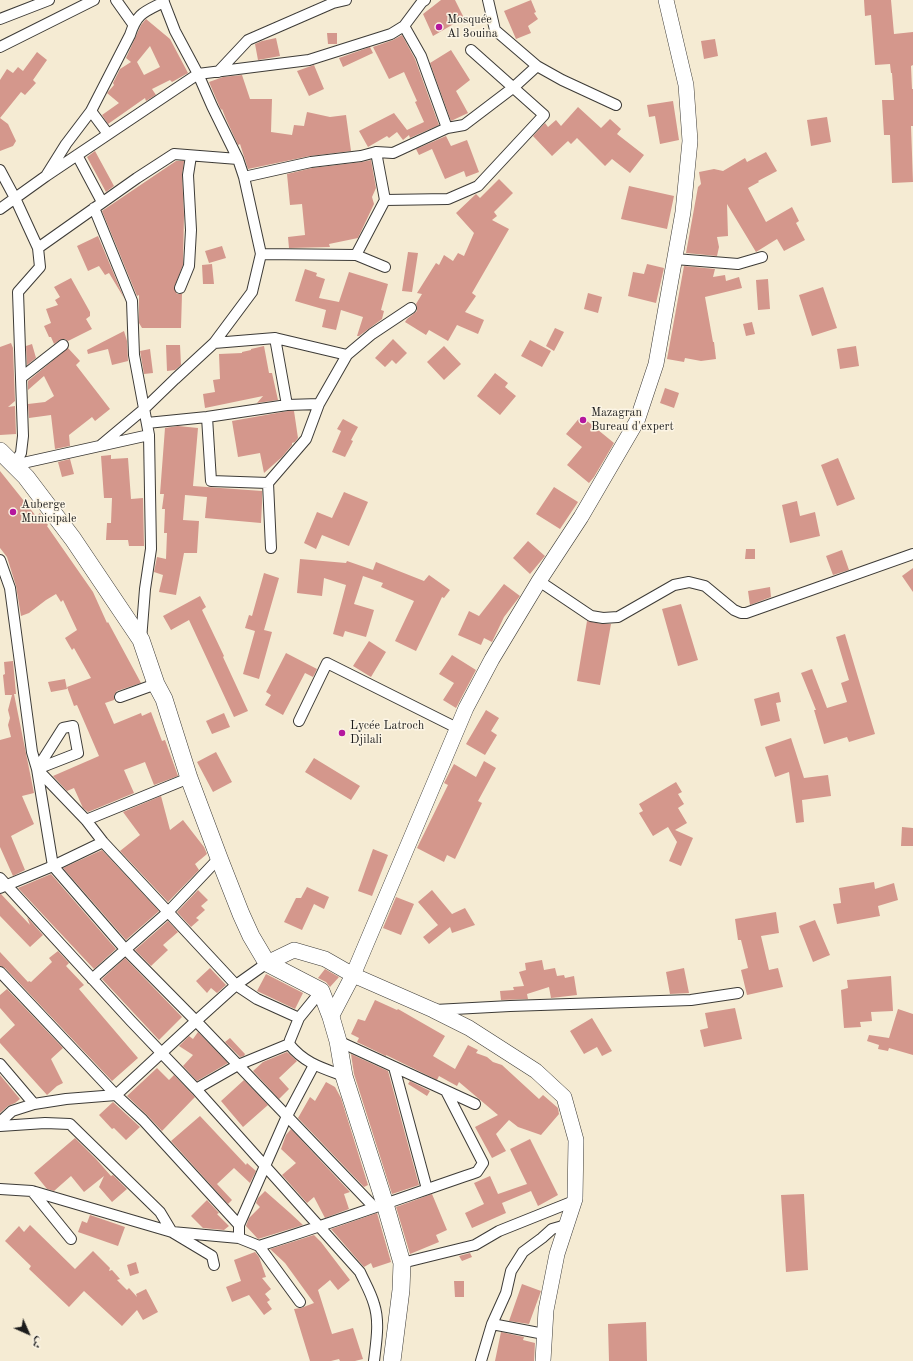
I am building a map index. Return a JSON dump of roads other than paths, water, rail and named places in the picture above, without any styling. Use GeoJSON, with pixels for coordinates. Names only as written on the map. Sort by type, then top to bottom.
{"type":"FeatureCollection","features":[{"type":"Feature","properties":{"kind":"main road"},"geometry":{"type":"LineString","coordinates":[[331,1017],[353,975],[466,708],[492,659],[539,581],[581,517],[638,421],[656,364],[683,212],[690,141],[686,85],[666,0]]}},
{"type":"Feature","properties":{"kind":"main road"},"geometry":{"type":"LineString","coordinates":[[0,451],[26,477],[74,539],[141,640],[156,684],[164,699],[189,778],[219,858],[251,936],[267,963],[321,991],[338,1041],[344,1076],[380,1206],[402,1263],[401,1290],[392,1361]]}},
{"type":"Feature","properties":{"kind":"main road"},"geometry":{"type":"LineString","coordinates":[[267,963],[294,950],[325,959],[353,975],[433,1010],[469,1028],[536,1071],[564,1097],[576,1140],[574,1201],[556,1254],[546,1310],[543,1361]]}},
{"type":"Feature","properties":{"kind":"street"},"geometry":{"type":"LineString","coordinates":[[0,19],[49,0]]}},
{"type":"Feature","properties":{"kind":"street"},"geometry":{"type":"LineString","coordinates":[[0,47],[94,0]]}},
{"type":"Feature","properties":{"kind":"street"},"geometry":{"type":"LineString","coordinates":[[116,0],[133,24]]}},
{"type":"Feature","properties":{"kind":"street"},"geometry":{"type":"LineString","coordinates":[[218,72],[248,40],[333,3],[346,0]]}},
{"type":"Feature","properties":{"kind":"street"},"geometry":{"type":"LineString","coordinates":[[0,209],[76,155],[198,74],[309,60],[391,34],[404,26],[425,0]]}},
{"type":"Feature","properties":{"kind":"street"},"geometry":{"type":"LineString","coordinates":[[488,0],[495,30],[537,66],[562,80],[616,105]]}},
{"type":"Feature","properties":{"kind":"street"},"geometry":{"type":"LineString","coordinates":[[46,176],[66,144],[91,111],[133,24],[141,13],[164,1],[175,31],[198,74],[238,159],[244,177],[262,254],[252,292],[214,343],[144,409],[101,445]]}},
{"type":"Feature","properties":{"kind":"street"},"geometry":{"type":"LineString","coordinates":[[404,26],[421,56],[447,128]]}},
{"type":"Feature","properties":{"kind":"street"},"geometry":{"type":"LineString","coordinates":[[385,200],[448,199],[478,186],[544,115],[471,50]]}},
{"type":"Feature","properties":{"kind":"street"},"geometry":{"type":"LineString","coordinates":[[244,177],[311,162],[361,156],[376,152],[393,152],[447,128],[464,125],[514,87],[537,66]]}},
{"type":"Feature","properties":{"kind":"street"},"geometry":{"type":"LineString","coordinates":[[91,111],[108,134]]}},
{"type":"Feature","properties":{"kind":"street"},"geometry":{"type":"LineString","coordinates":[[356,255],[385,200],[376,152]]}},
{"type":"Feature","properties":{"kind":"street"},"geometry":{"type":"LineString","coordinates":[[38,248],[137,178],[174,154],[238,159]]}},
{"type":"Feature","properties":{"kind":"street"},"geometry":{"type":"LineString","coordinates":[[76,155],[98,205],[132,301],[134,355],[149,435],[151,549],[145,589],[141,640]]}},
{"type":"Feature","properties":{"kind":"street"},"geometry":{"type":"LineString","coordinates":[[180,288],[190,266],[191,230],[188,175],[191,156]]}},
{"type":"Feature","properties":{"kind":"street"},"geometry":{"type":"LineString","coordinates":[[0,170],[15,198],[38,248],[40,267],[18,292],[24,436],[21,453],[14,465]]}},
{"type":"Feature","properties":{"kind":"street"},"geometry":{"type":"LineString","coordinates":[[262,254],[356,255],[385,267]]}},
{"type":"Feature","properties":{"kind":"street"},"geometry":{"type":"LineString","coordinates":[[675,259],[738,264],[762,257]]}},
{"type":"Feature","properties":{"kind":"street"},"geometry":{"type":"LineString","coordinates":[[271,548],[268,483],[306,439],[319,404],[347,355],[372,334],[410,308]]}},
{"type":"Feature","properties":{"kind":"street"},"geometry":{"type":"LineString","coordinates":[[214,343],[275,338],[347,355]]}},
{"type":"Feature","properties":{"kind":"street"},"geometry":{"type":"LineString","coordinates":[[275,338],[287,405]]}},
{"type":"Feature","properties":{"kind":"street"},"geometry":{"type":"LineString","coordinates":[[22,377],[63,345]]}},
{"type":"Feature","properties":{"kind":"street"},"geometry":{"type":"LineString","coordinates":[[147,423],[207,417],[287,405],[319,404]]}},
{"type":"Feature","properties":{"kind":"street"},"geometry":{"type":"LineString","coordinates":[[207,417],[211,481],[268,483]]}},
{"type":"Feature","properties":{"kind":"street"},"geometry":{"type":"LineString","coordinates":[[14,465],[149,435]]}},
{"type":"Feature","properties":{"kind":"street"},"geometry":{"type":"LineString","coordinates":[[539,581],[591,616],[603,618],[618,617],[674,585],[689,582],[704,586],[734,610],[741,613],[746,613],[913,554]]}},
{"type":"Feature","properties":{"kind":"street"},"geometry":{"type":"LineString","coordinates":[[0,560],[10,588],[32,752],[37,769],[53,866],[124,949],[196,1021],[287,1116],[380,1206]]}},
{"type":"Feature","properties":{"kind":"street"},"geometry":{"type":"LineString","coordinates":[[299,721],[328,663],[457,728]]}},
{"type":"Feature","properties":{"kind":"street"},"geometry":{"type":"LineString","coordinates":[[120,697],[156,684]]}},
{"type":"Feature","properties":{"kind":"street"},"geometry":{"type":"LineString","coordinates":[[73,726],[78,753],[37,769],[63,728],[73,726]]}},
{"type":"Feature","properties":{"kind":"street"},"geometry":{"type":"LineString","coordinates":[[37,769],[86,820],[103,842],[236,985],[257,999],[299,1018]]}},
{"type":"Feature","properties":{"kind":"street"},"geometry":{"type":"LineString","coordinates":[[86,820],[189,778]]}},
{"type":"Feature","properties":{"kind":"street"},"geometry":{"type":"LineString","coordinates":[[103,842],[53,866],[2,884],[162,1052],[360,1272],[374,1304],[376,1315],[374,1361]]}},
{"type":"Feature","properties":{"kind":"street"},"geometry":{"type":"LineString","coordinates":[[92,979],[124,949],[168,912],[219,858]]}},
{"type":"Feature","properties":{"kind":"street"},"geometry":{"type":"LineString","coordinates":[[0,1122],[12,1111],[34,1104],[66,1098],[116,1095],[236,985],[267,963]]}},
{"type":"Feature","properties":{"kind":"street"},"geometry":{"type":"LineString","coordinates":[[0,972],[116,1095],[143,1120],[239,1225]]}},
{"type":"Feature","properties":{"kind":"street"},"geometry":{"type":"LineString","coordinates":[[290,1044],[290,1040],[299,1018],[321,991]]}},
{"type":"Feature","properties":{"kind":"street"},"geometry":{"type":"LineString","coordinates":[[433,1010],[691,1000],[738,993]]}},
{"type":"Feature","properties":{"kind":"street"},"geometry":{"type":"LineString","coordinates":[[338,1041],[475,1104]]}},
{"type":"Feature","properties":{"kind":"street"},"geometry":{"type":"LineString","coordinates":[[196,1089],[238,1065],[290,1044]]}},
{"type":"Feature","properties":{"kind":"street"},"geometry":{"type":"LineString","coordinates":[[290,1044],[314,1066],[344,1076]]}},
{"type":"Feature","properties":{"kind":"street"},"geometry":{"type":"LineString","coordinates":[[0,1064],[34,1104]]}},
{"type":"Feature","properties":{"kind":"street"},"geometry":{"type":"LineString","coordinates":[[240,1238],[239,1225],[287,1116],[314,1066]]}},
{"type":"Feature","properties":{"kind":"street"},"geometry":{"type":"LineString","coordinates":[[394,1067],[427,1189]]}},
{"type":"Feature","properties":{"kind":"street"},"geometry":{"type":"LineString","coordinates":[[259,1246],[320,1227],[477,1172],[483,1163],[446,1091]]}},
{"type":"Feature","properties":{"kind":"street"},"geometry":{"type":"LineString","coordinates":[[0,1126],[45,1123],[70,1124],[160,1212],[172,1232],[212,1256],[214,1265]]}},
{"type":"Feature","properties":{"kind":"street"},"geometry":{"type":"LineString","coordinates":[[0,1189],[32,1191],[172,1232],[240,1238],[259,1246],[300,1302]]}},
{"type":"Feature","properties":{"kind":"street"},"geometry":{"type":"LineString","coordinates":[[32,1191],[71,1239]]}},
{"type":"Feature","properties":{"kind":"street"},"geometry":{"type":"LineString","coordinates":[[402,1263],[475,1245],[499,1231],[574,1201]]}},
{"type":"Feature","properties":{"kind":"street"},"geometry":{"type":"LineString","coordinates":[[482,1361],[492,1324],[506,1293],[511,1271],[523,1252],[552,1229],[566,1225]]}},
{"type":"Feature","properties":{"kind":"street"},"geometry":{"type":"LineString","coordinates":[[492,1324],[544,1334]]}},
{"type":"Feature","properties":{"kind":"place","name":"Mosquée Al 3ouina"},"geometry":{"type":"Point","coordinates":[439,27]}},
{"type":"Feature","properties":{"kind":"place","name":"Mazagran Bureau d'expert"},"geometry":{"type":"Point","coordinates":[583,420]}},
{"type":"Feature","properties":{"kind":"place","name":"Auberge Municipale"},"geometry":{"type":"Point","coordinates":[13,512]}},
{"type":"Feature","properties":{"kind":"place","name":"Lycée Latroch Djilali"},"geometry":{"type":"Point","coordinates":[342,733]}}]}
